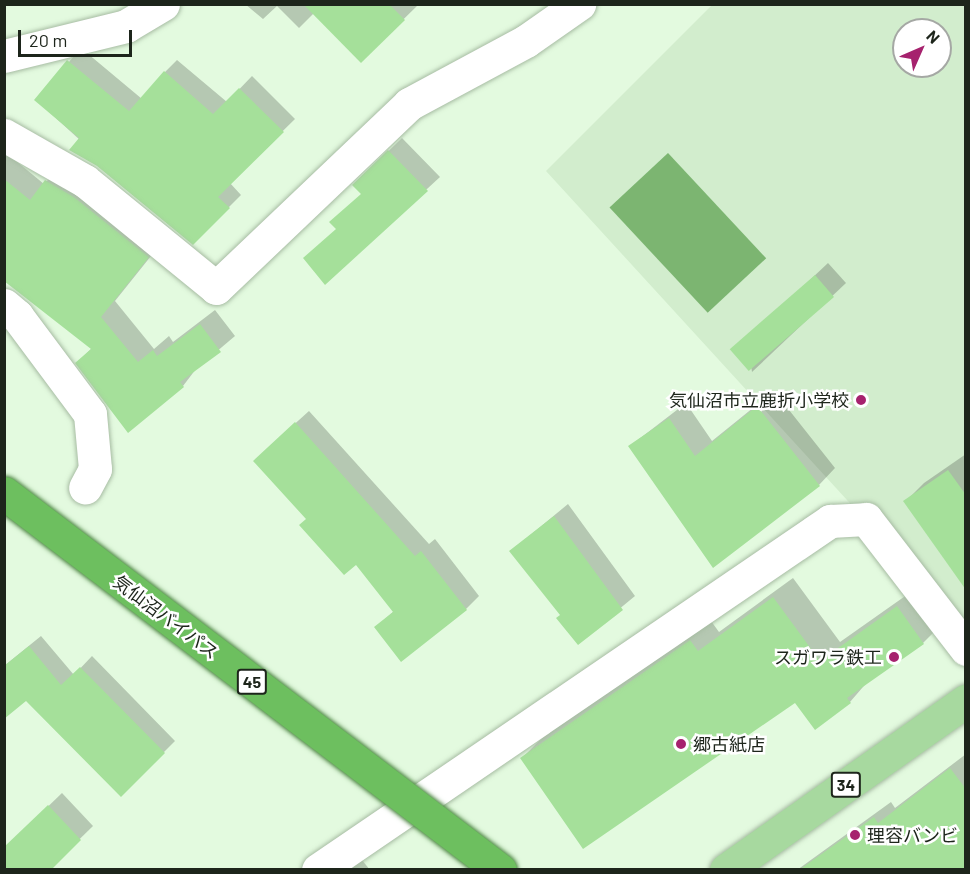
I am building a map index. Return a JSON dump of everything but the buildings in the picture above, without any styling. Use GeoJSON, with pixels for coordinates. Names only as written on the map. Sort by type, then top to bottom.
{"type":"FeatureCollection","features":[{"type":"Feature","properties":{"kind":"highway","name":"気仙沼バイパス"},"geometry":{"type":"LineString","coordinates":[[4,493],[500,870]]}},
{"type":"Feature","properties":{"kind":"main road","name":"34"},"geometry":{"type":"LineString","coordinates":[[726,870],[966,701]]}},
{"type":"Feature","properties":{"kind":"street"},"geometry":{"type":"LineString","coordinates":[[4,56],[126,26],[163,4]]}},
{"type":"Feature","properties":{"kind":"street"},"geometry":{"type":"LineString","coordinates":[[4,135],[85,181],[216,288],[409,104],[526,41],[579,4]]}},
{"type":"Feature","properties":{"kind":"street"},"geometry":{"type":"LineString","coordinates":[[4,305],[17,316],[90,414],[95,469],[85,488]]}},
{"type":"Feature","properties":{"kind":"street"},"geometry":{"type":"LineString","coordinates":[[318,870],[830,521],[866,519],[966,649]]}},
{"type":"Feature","properties":{"kind":"shaded area","name":"気仙沼市立鹿折小学校"},"geometry":{"type":"Polygon","coordinates":[[[712,5],[965,5],[965,629],[546,171],[712,5]]]}},
{"type":"Feature","properties":{"kind":"shaded area"},"geometry":{"type":"Polygon","coordinates":[[[668,153],[766,258],[708,313],[609,208],[668,153]]]}},
{"type":"Feature","properties":{"kind":"place","name":"気仙沼市立鹿折小学校"},"geometry":{"type":"Point","coordinates":[861,400]}},
{"type":"Feature","properties":{"kind":"place","name":"スガワラ鉄工"},"geometry":{"type":"Point","coordinates":[894,657]}},
{"type":"Feature","properties":{"kind":"place","name":"郷古紙店"},"geometry":{"type":"Point","coordinates":[681,744]}},
{"type":"Feature","properties":{"kind":"place","name":"理容バンビ"},"geometry":{"type":"Point","coordinates":[855,835]}}]}
